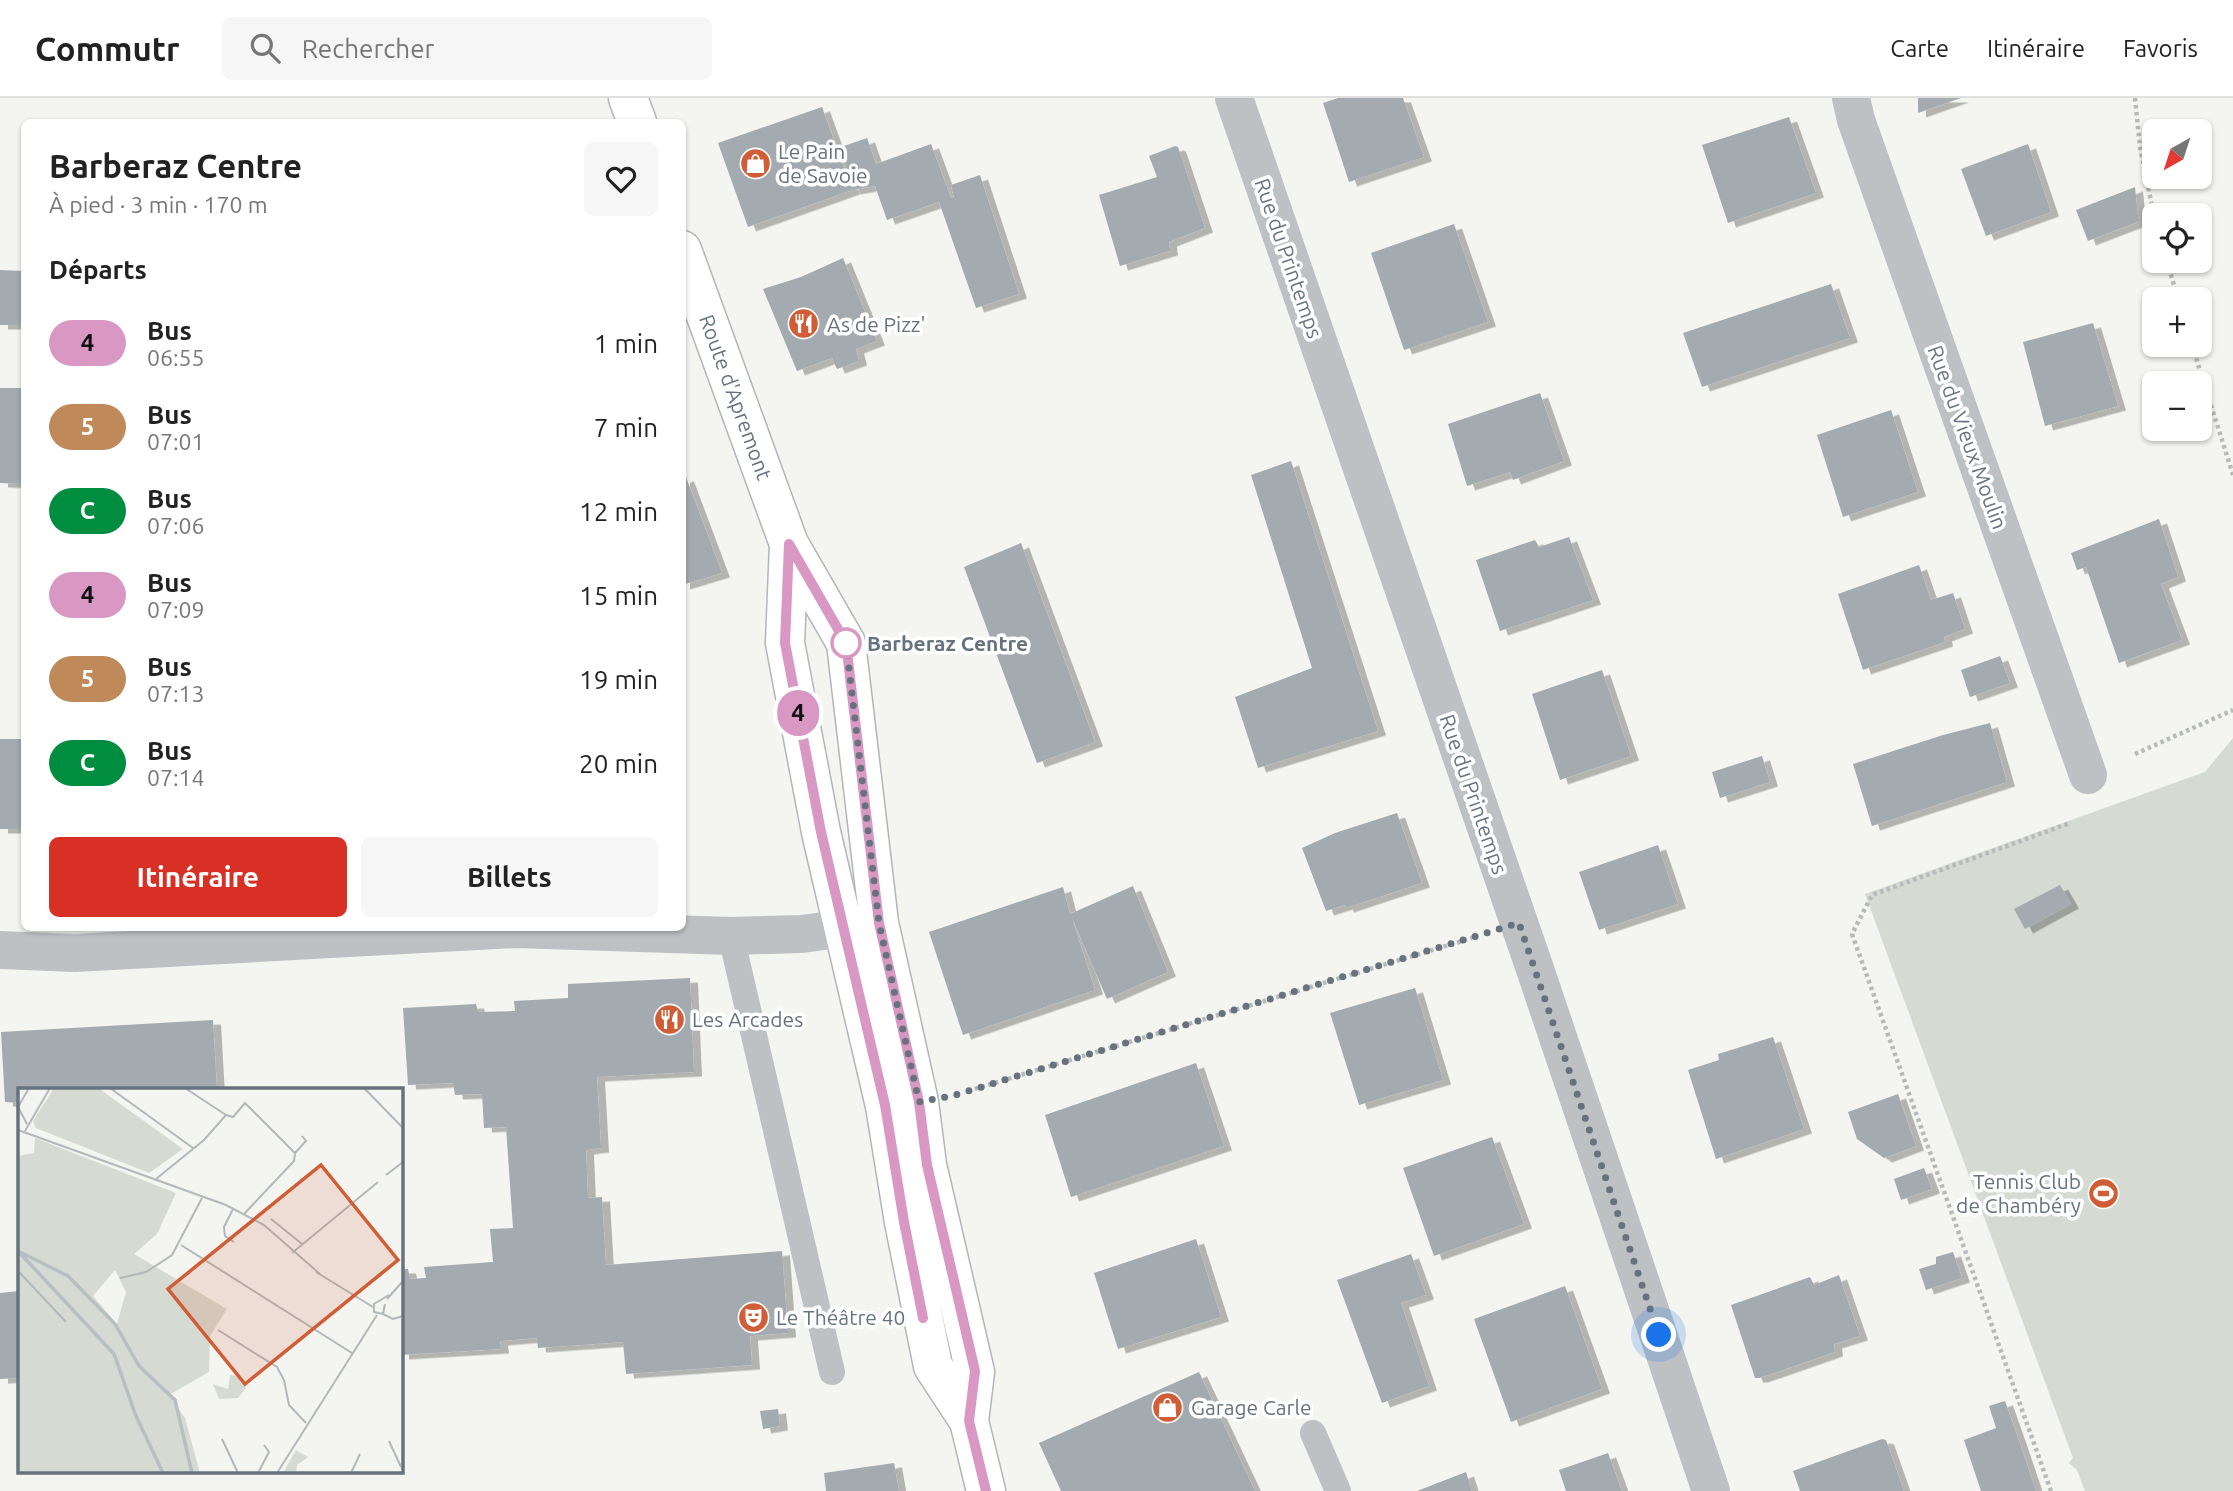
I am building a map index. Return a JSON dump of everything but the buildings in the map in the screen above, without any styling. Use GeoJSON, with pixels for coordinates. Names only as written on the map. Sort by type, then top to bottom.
{"type":"FeatureCollection","features":[{"type":"Feature","properties":{"kind":"main road"},"geometry":{"type":"LineString","coordinates":[[628,98],[636,119]]}},
{"type":"Feature","properties":{"kind":"main road","name":"Route d'Apremont"},"geometry":{"type":"LineString","coordinates":[[686,261],[789,544],[846,643],[862,926],[885,1105],[904,1222],[933,1366],[969,1421],[986,1491]]}},
{"type":"Feature","properties":{"kind":"main road","name":"Route d'Apremont"},"geometry":{"type":"LineString","coordinates":[[789,544],[785,643],[821,832],[862,926],[919,1102],[927,1165],[975,1371],[969,1421]]}},
{"type":"Feature","properties":{"kind":"street","name":"Rue du Printemps"},"geometry":{"type":"LineString","coordinates":[[1234,98],[1519,923],[1711,1491]]}},
{"type":"Feature","properties":{"kind":"street","name":"Rue du Vieux Moulin"},"geometry":{"type":"LineString","coordinates":[[1851,98],[1861,133],[2088,775]]}},
{"type":"Feature","properties":{"kind":"street"},"geometry":{"type":"LineString","coordinates":[[577,931],[731,936],[802,934],[862,926]]}},
{"type":"Feature","properties":{"kind":"street"},"geometry":{"type":"LineString","coordinates":[[0,950],[75,953],[479,931]]}},
{"type":"Feature","properties":{"kind":"lane"},"geometry":{"type":"LineString","coordinates":[[731,936],[832,1372]]}},
{"type":"Feature","properties":{"kind":"lane"},"geometry":{"type":"LineString","coordinates":[[1314,1433],[1338,1491]]}},
{"type":"Feature","properties":{"kind":"path"},"geometry":{"type":"LineString","coordinates":[[2136,98],[2140,147],[2151,203]]}},
{"type":"Feature","properties":{"kind":"path"},"geometry":{"type":"LineString","coordinates":[[2196,357],[2233,474]]}},
{"type":"Feature","properties":{"kind":"path"},"geometry":{"type":"LineString","coordinates":[[2051,1491],[1852,934],[1872,895],[2078,821],[2088,775],[2233,710]]}},
{"type":"Feature","properties":{"kind":"path"},"geometry":{"type":"LineString","coordinates":[[919,1102],[952,1096],[1519,923]]}},
{"type":"Feature","properties":{"kind":"shaded area","name":"Tennis Club de Chambéry"},"geometry":{"type":"Polygon","coordinates":[[[2233,738],[2233,1491],[2085,1491],[2077,1470],[2069,1463],[2073,1458],[1865,894],[2205,772],[2233,738]]]}},
{"type":"Feature","properties":{"kind":"bus line","name":"4"},"geometry":{"type":"LineString","coordinates":[[923,1318],[885,1105],[821,832],[785,643],[789,544],[846,643],[879,923],[919,1102],[927,1165],[975,1371],[969,1421],[986,1491]]}},
{"type":"Feature","properties":{"kind":"place","name":"Le Pain de Savoie"},"geometry":{"type":"Point","coordinates":[755,163]}},
{"type":"Feature","properties":{"kind":"place","name":"As de Pizz'"},"geometry":{"type":"Point","coordinates":[804,324]}},
{"type":"Feature","properties":{"kind":"place","name":"Barberaz Centre"},"geometry":{"type":"Point","coordinates":[846,643]}},
{"type":"Feature","properties":{"kind":"place","name":"Les Arcades"},"geometry":{"type":"Point","coordinates":[669,1019]}},
{"type":"Feature","properties":{"kind":"place","name":"Tennis Club de Chambéry"},"geometry":{"type":"Point","coordinates":[2104,1193]}},
{"type":"Feature","properties":{"kind":"place","name":"Le Théâtre 40"},"geometry":{"type":"Point","coordinates":[753,1317]}},
{"type":"Feature","properties":{"kind":"place","name":"Garage Carle"},"geometry":{"type":"Point","coordinates":[1168,1407]}},
{"type":"Feature","properties":{"kind":"route"},"geometry":{"type":"LineString","coordinates":[[846,643],[879,923],[919,1102],[952,1096],[1519,923],[1659,1335]]}}]}
